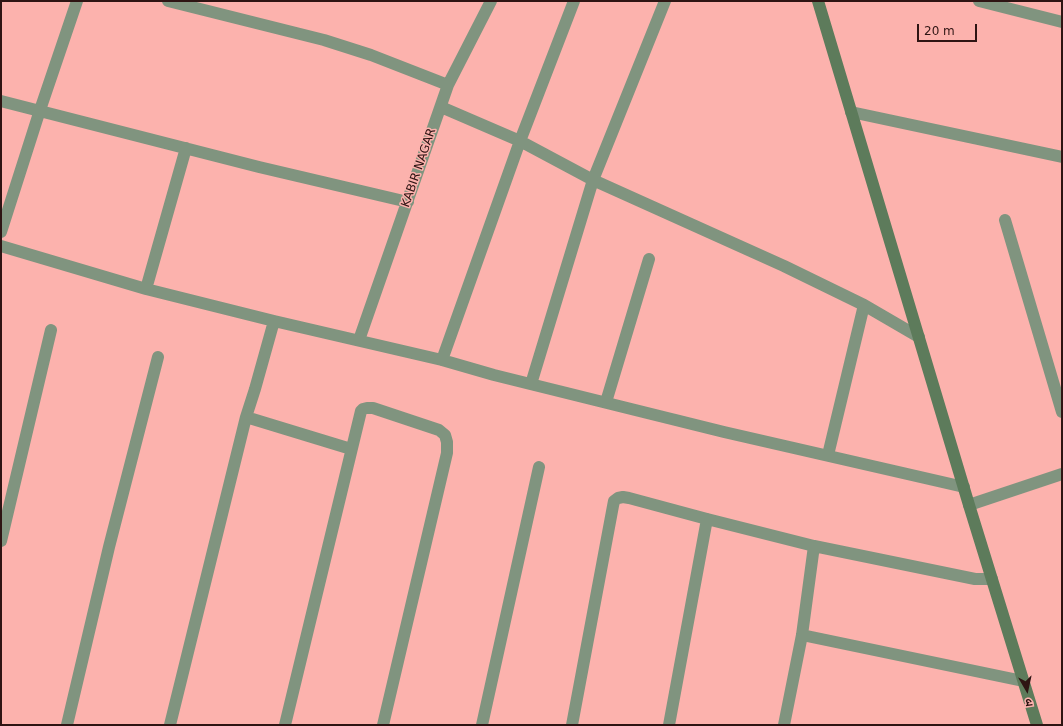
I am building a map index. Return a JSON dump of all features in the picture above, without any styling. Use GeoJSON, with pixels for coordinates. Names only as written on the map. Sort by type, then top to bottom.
{"type":"FeatureCollection","features":[{"type":"Feature","properties":{"kind":"street"},"geometry":{"type":"LineString","coordinates":[[1,232],[77,1]]}},
{"type":"Feature","properties":{"kind":"street"},"geometry":{"type":"LineString","coordinates":[[168,1],[324,40],[371,54],[448,85]]}},
{"type":"Feature","properties":{"kind":"street","name":"KABIR NAGAR"},"geometry":{"type":"LineString","coordinates":[[358,340],[408,202],[448,85],[492,1]]}},
{"type":"Feature","properties":{"kind":"street"},"geometry":{"type":"LineString","coordinates":[[442,360],[520,141],[574,1]]}},
{"type":"Feature","properties":{"kind":"street"},"geometry":{"type":"LineString","coordinates":[[531,384],[593,180],[665,1]]}},
{"type":"Feature","properties":{"kind":"street"},"geometry":{"type":"LineString","coordinates":[[818,1],[969,505],[1037,725]]}},
{"type":"Feature","properties":{"kind":"street"},"geometry":{"type":"LineString","coordinates":[[979,1],[1006,4],[1062,22]]}},
{"type":"Feature","properties":{"kind":"street"},"geometry":{"type":"LineString","coordinates":[[1,101],[259,167],[408,202]]}},
{"type":"Feature","properties":{"kind":"street"},"geometry":{"type":"LineString","coordinates":[[441,106],[520,141],[593,180],[784,266],[864,305],[919,337]]}},
{"type":"Feature","properties":{"kind":"street"},"geometry":{"type":"LineString","coordinates":[[851,112],[1062,157]]}},
{"type":"Feature","properties":{"kind":"street"},"geometry":{"type":"LineString","coordinates":[[146,289],[186,148]]}},
{"type":"Feature","properties":{"kind":"street"},"geometry":{"type":"LineString","coordinates":[[1006,220],[1062,412]]}},
{"type":"Feature","properties":{"kind":"street"},"geometry":{"type":"LineString","coordinates":[[1,246],[146,289],[274,321],[442,360],[494,375],[724,432],[964,487]]}},
{"type":"Feature","properties":{"kind":"street"},"geometry":{"type":"LineString","coordinates":[[606,402],[649,258]]}},
{"type":"Feature","properties":{"kind":"street"},"geometry":{"type":"LineString","coordinates":[[828,456],[864,305]]}},
{"type":"Feature","properties":{"kind":"street"},"geometry":{"type":"LineString","coordinates":[[170,725],[246,417],[274,321]]}},
{"type":"Feature","properties":{"kind":"street"},"geometry":{"type":"LineString","coordinates":[[1,541],[51,330]]}},
{"type":"Feature","properties":{"kind":"street"},"geometry":{"type":"LineString","coordinates":[[67,725],[158,357]]}},
{"type":"Feature","properties":{"kind":"street"},"geometry":{"type":"LineString","coordinates":[[284,725],[351,448],[361,411],[367,408],[373,408],[439,430],[445,435],[447,442],[447,453],[384,725]]}},
{"type":"Feature","properties":{"kind":"street"},"geometry":{"type":"LineString","coordinates":[[246,417],[351,448]]}},
{"type":"Feature","properties":{"kind":"street"},"geometry":{"type":"LineString","coordinates":[[482,725],[539,467]]}},
{"type":"Feature","properties":{"kind":"street"},"geometry":{"type":"LineString","coordinates":[[969,505],[1062,474]]}},
{"type":"Feature","properties":{"kind":"street"},"geometry":{"type":"LineString","coordinates":[[572,725],[612,506],[614,501],[618,498],[629,498],[814,546],[975,579],[992,580]]}},
{"type":"Feature","properties":{"kind":"street"},"geometry":{"type":"LineString","coordinates":[[669,725],[706,519]]}},
{"type":"Feature","properties":{"kind":"street"},"geometry":{"type":"LineString","coordinates":[[784,725],[802,635],[814,546]]}},
{"type":"Feature","properties":{"kind":"street"},"geometry":{"type":"LineString","coordinates":[[802,635],[1023,681]]}}]}
